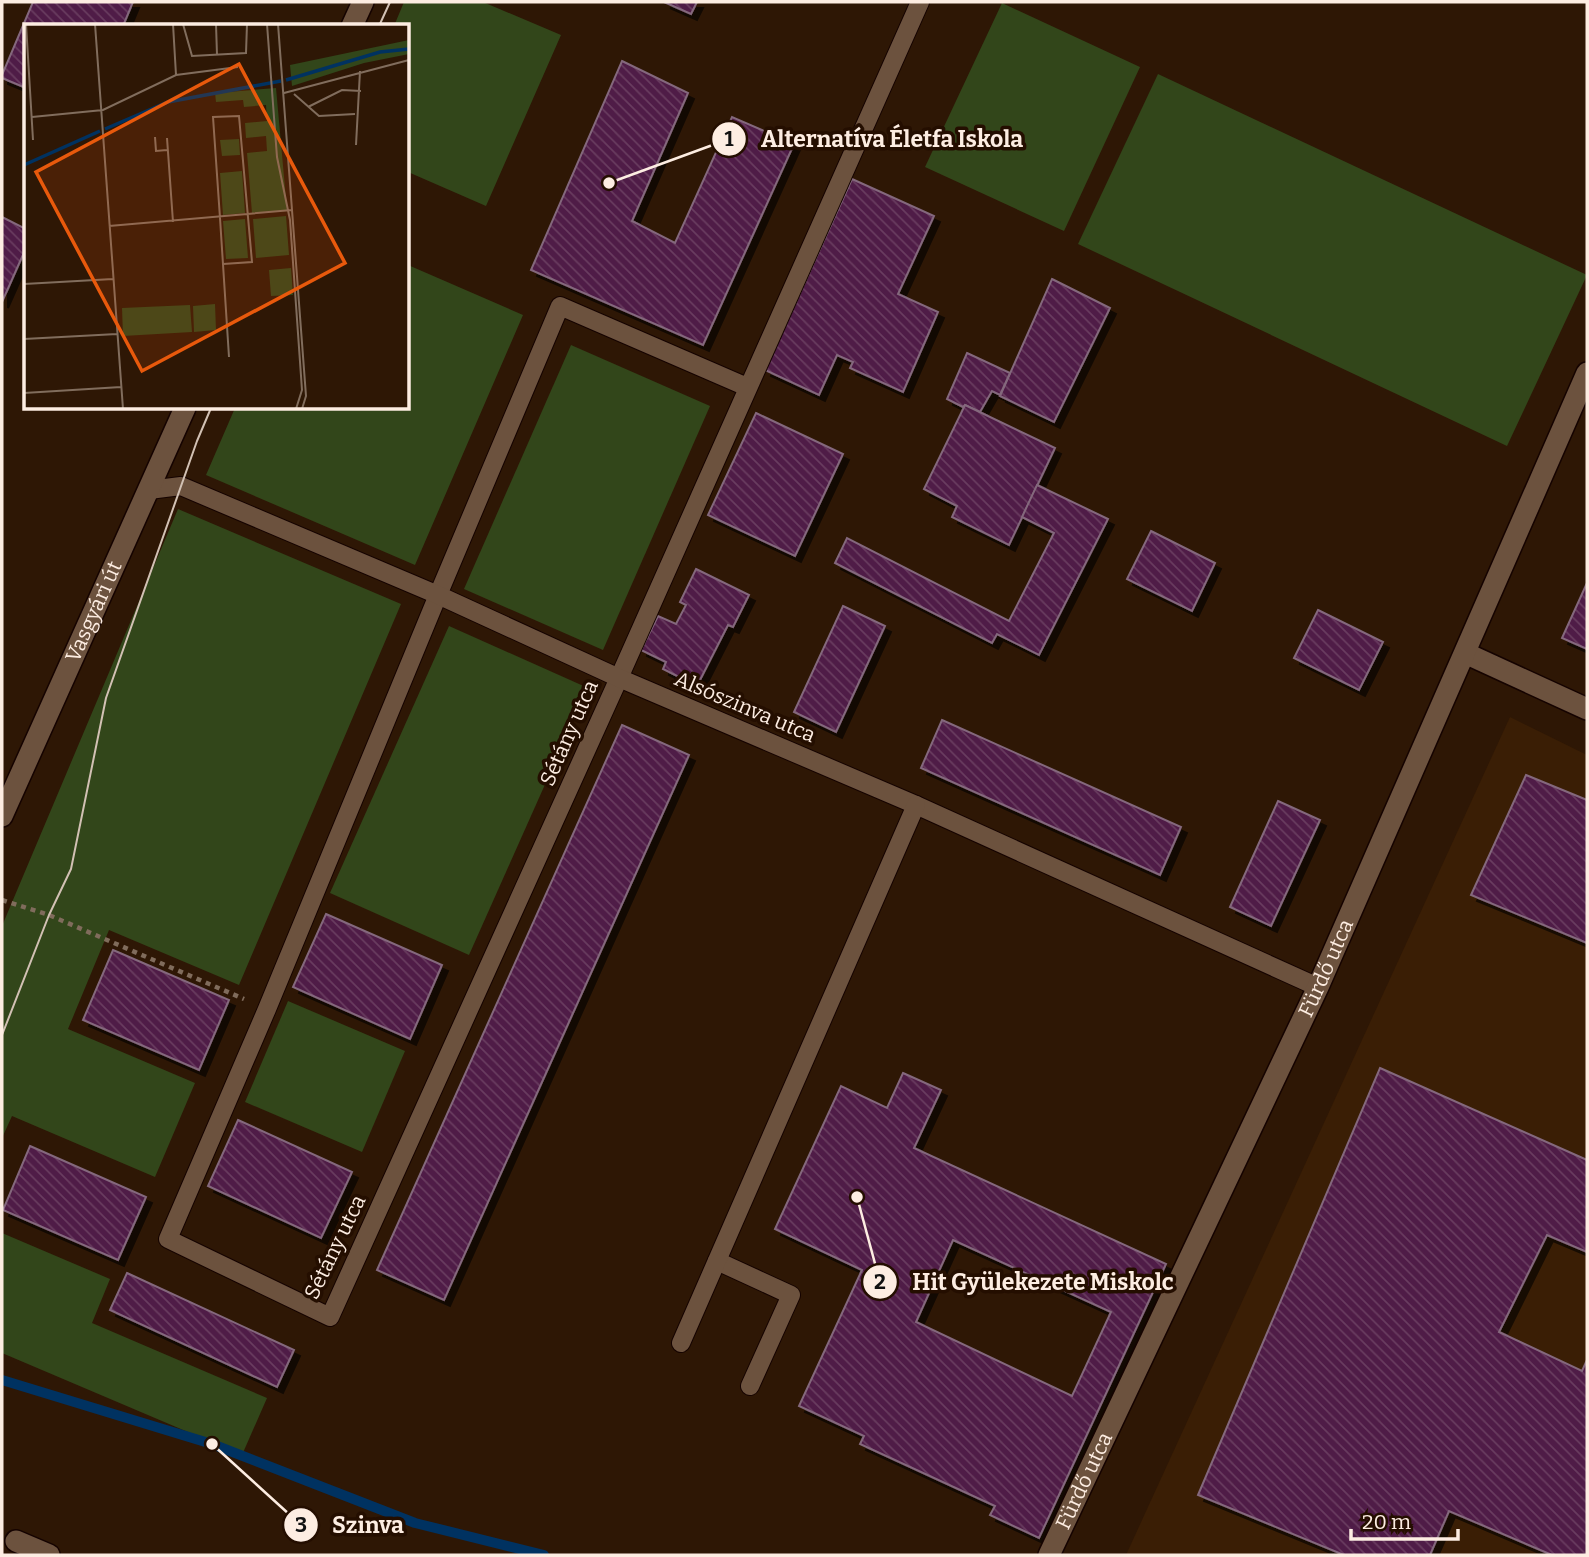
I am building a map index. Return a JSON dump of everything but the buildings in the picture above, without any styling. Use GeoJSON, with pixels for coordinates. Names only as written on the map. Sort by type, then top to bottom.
{"type":"FeatureCollection","features":[{"type":"Feature","properties":{"kind":"street"},"geometry":{"type":"LineString","coordinates":[[353,24],[363,2]]}},
{"type":"Feature","properties":{"kind":"street","name":"Fürdő utca"},"geometry":{"type":"LineString","coordinates":[[1049,1555],[1318,987],[1587,373]]}},
{"type":"Feature","properties":{"kind":"street","name":"Vasgyári út"},"geometry":{"type":"LineString","coordinates":[[2,816],[184,410]]}},
{"type":"Feature","properties":{"kind":"street"},"geometry":{"type":"LineString","coordinates":[[1465,653],[1587,709]]}},
{"type":"Feature","properties":{"kind":"street"},"geometry":{"type":"LineString","coordinates":[[16,1541],[49,1555]]}},
{"type":"Feature","properties":{"kind":"lane","name":"Sétány utca"},"geometry":{"type":"LineString","coordinates":[[267,1009],[168,1239],[330,1317],[920,2]]}},
{"type":"Feature","properties":{"kind":"lane"},"geometry":{"type":"LineString","coordinates":[[267,1009],[560,306],[747,387]]}},
{"type":"Feature","properties":{"kind":"lane","name":"Alsószinva utca"},"geometry":{"type":"LineString","coordinates":[[149,490],[181,486],[438,595],[619,678],[916,805],[1318,987]]}},
{"type":"Feature","properties":{"kind":"lane"},"geometry":{"type":"LineString","coordinates":[[681,1343],[916,805]]}},
{"type":"Feature","properties":{"kind":"lane"},"geometry":{"type":"LineString","coordinates":[[717,1261],[790,1295],[750,1386]]}},
{"type":"Feature","properties":{"kind":"path"},"geometry":{"type":"LineString","coordinates":[[2,900],[50,915],[267,1009]]}},
{"type":"Feature","properties":{"kind":"shaded area"},"geometry":{"type":"Polygon","coordinates":[[[1510,717],[1587,755],[1587,1555],[1126,1555],[1510,717]]]}},
{"type":"Feature","properties":{"kind":"green space"},"geometry":{"type":"Polygon","coordinates":[[[404,2],[483,2],[561,35],[486,206],[410,173],[410,24],[395,24],[404,2]]]}},
{"type":"Feature","properties":{"kind":"green space"},"geometry":{"type":"Polygon","coordinates":[[[1002,3],[1140,67],[1064,231],[925,167],[1002,3]]]}},
{"type":"Feature","properties":{"kind":"green space"},"geometry":{"type":"Polygon","coordinates":[[[1158,74],[1587,275],[1507,446],[1078,244],[1158,74]]]}},
{"type":"Feature","properties":{"kind":"green space"},"geometry":{"type":"Polygon","coordinates":[[[410,266],[523,315],[415,565],[206,475],[234,410],[410,410],[410,266]]]}},
{"type":"Feature","properties":{"kind":"green space"},"geometry":{"type":"Polygon","coordinates":[[[571,345],[710,406],[603,650],[464,589],[571,345]]]}},
{"type":"Feature","properties":{"kind":"green space"},"geometry":{"type":"Polygon","coordinates":[[[178,509],[401,604],[239,985],[109,930],[68,1029],[195,1083],[155,1177],[12,1116],[2,1138],[2,926],[178,509]]]}},
{"type":"Feature","properties":{"kind":"green space"},"geometry":{"type":"Polygon","coordinates":[[[449,626],[588,688],[469,955],[330,893],[449,626]]]}},
{"type":"Feature","properties":{"kind":"green space"},"geometry":{"type":"Polygon","coordinates":[[[288,1001],[405,1051],[362,1152],[245,1102],[288,1001]]]}},
{"type":"Feature","properties":{"kind":"green space"},"geometry":{"type":"Polygon","coordinates":[[[2,1233],[110,1279],[92,1323],[267,1398],[242,1455],[2,1353],[2,1233]]]}},
{"type":"Feature","properties":{"kind":"waterway"},"geometry":{"type":"LineString","coordinates":[[2,1380],[212,1444],[415,1523],[544,1555]]}},
{"type":"Feature","properties":{"kind":"tram line"},"geometry":{"type":"LineString","coordinates":[[380,24],[390,2]]}},
{"type":"Feature","properties":{"kind":"tram line"},"geometry":{"type":"LineString","coordinates":[[2,1035],[49,915],[71,869],[106,698],[210,410]]}},
{"type":"Feature","properties":{"kind":"place","name":"Alternatíva Életfa Iskola"},"geometry":{"type":"Point","coordinates":[609,183]}},
{"type":"Feature","properties":{"kind":"place","name":"Hit Gyülekezete Miskolc"},"geometry":{"type":"Point","coordinates":[857,1197]}},
{"type":"Feature","properties":{"kind":"place","name":"Szinva"},"geometry":{"type":"Point","coordinates":[212,1444]}}]}
